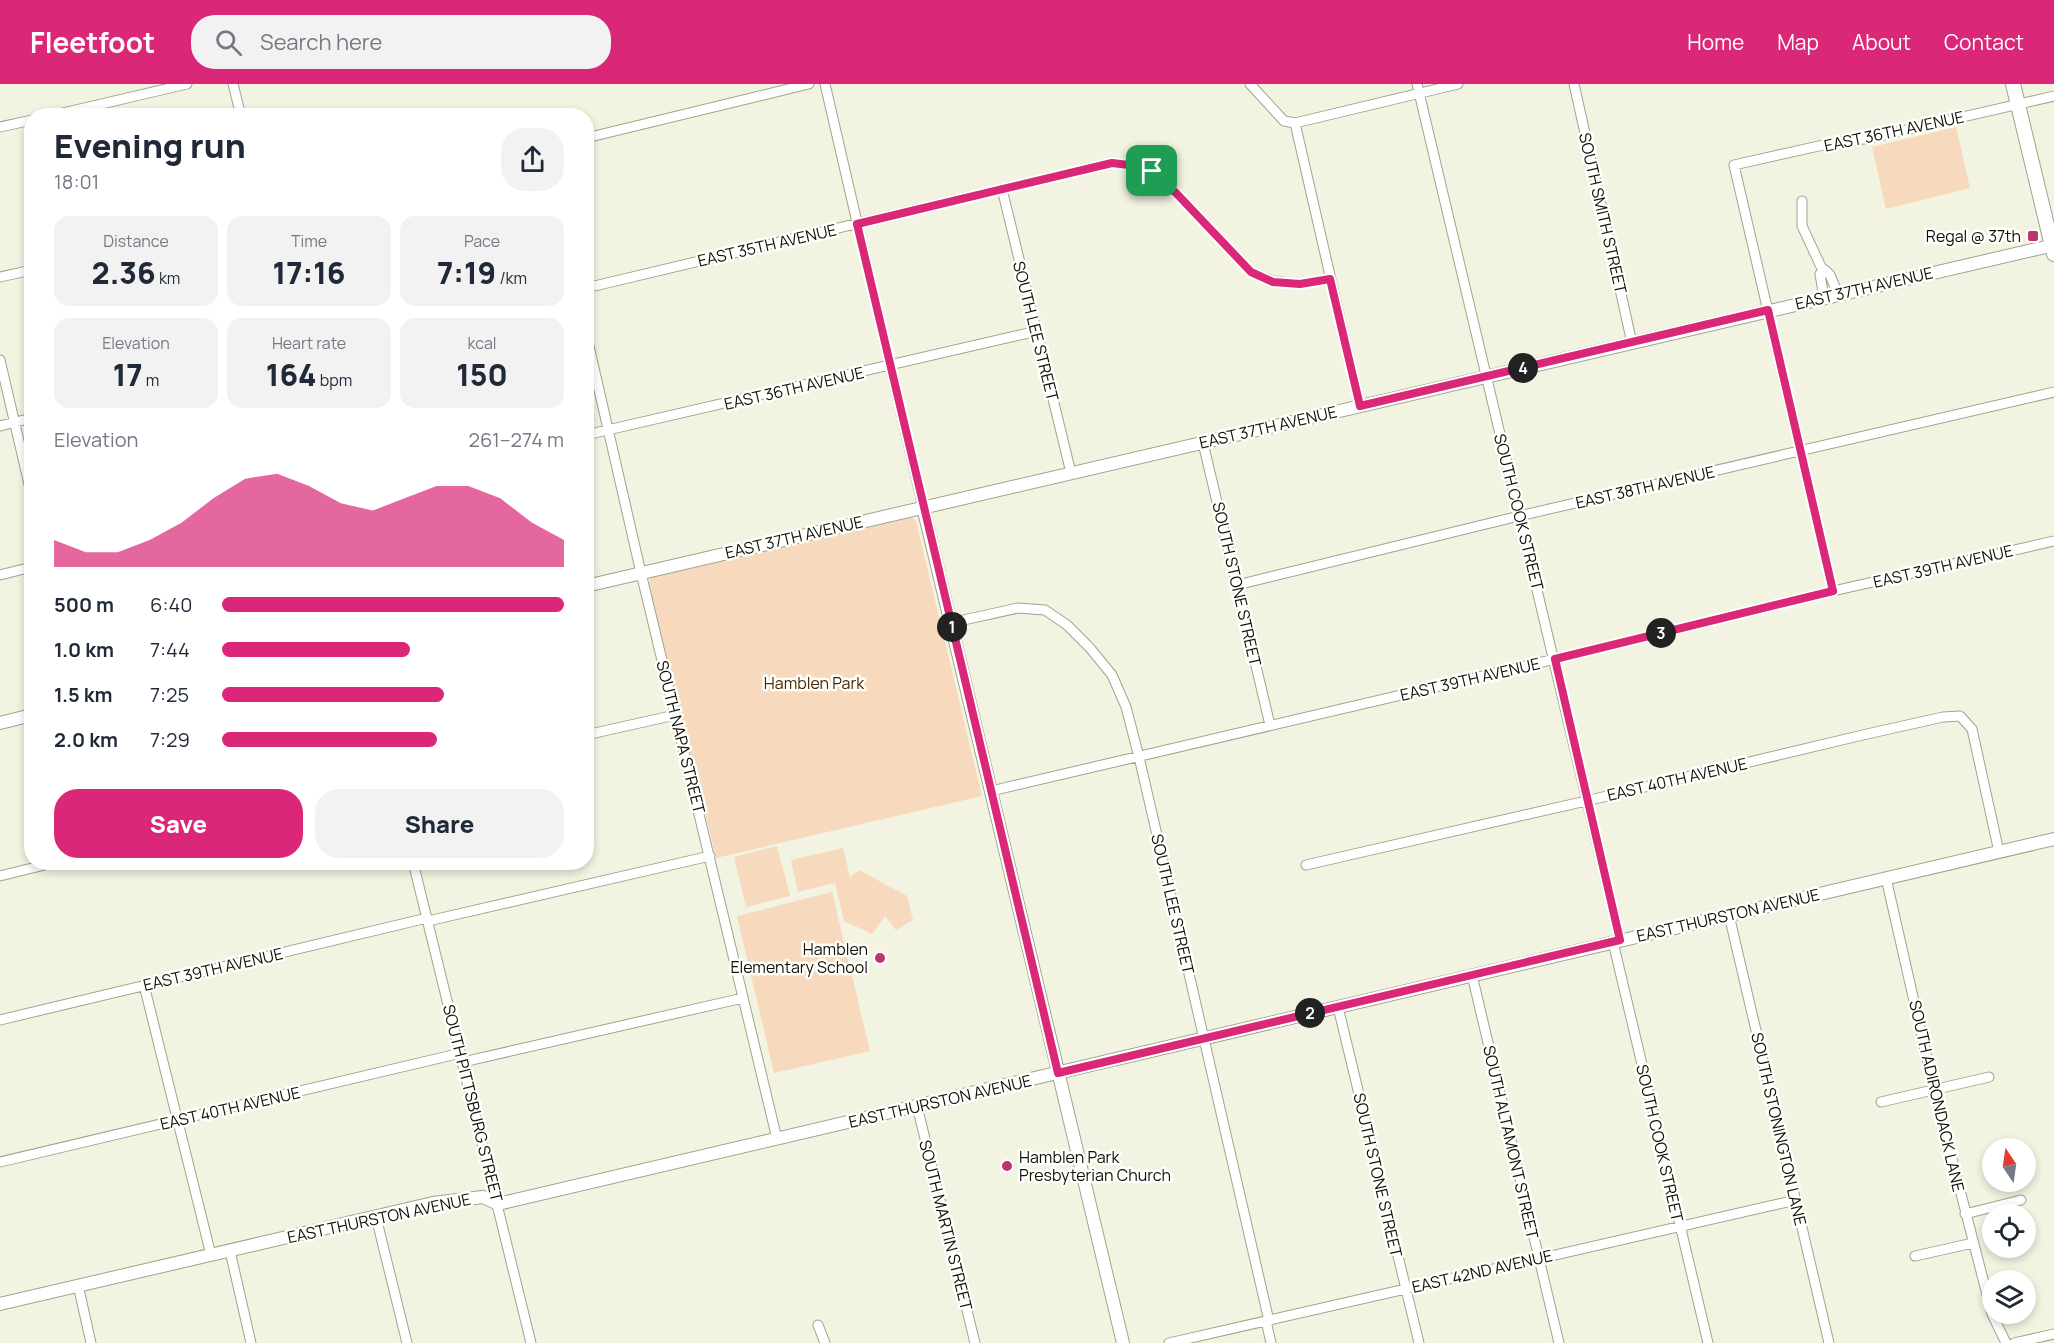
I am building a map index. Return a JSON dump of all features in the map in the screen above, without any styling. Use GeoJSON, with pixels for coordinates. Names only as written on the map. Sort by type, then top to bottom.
{"type":"FeatureCollection","features":[{"type":"Feature","properties":{"kind":"main road"},"geometry":{"type":"LineString","coordinates":[[2013,84],[2053,248]]}},
{"type":"Feature","properties":{"kind":"street"},"geometry":{"type":"LineString","coordinates":[[84,108],[187,84]]}},
{"type":"Feature","properties":{"kind":"street"},"geometry":{"type":"LineString","coordinates":[[233,84],[239,108]]}},
{"type":"Feature","properties":{"kind":"street"},"geometry":{"type":"LineString","coordinates":[[594,136],[809,84]]}},
{"type":"Feature","properties":{"kind":"street"},"geometry":{"type":"LineString","coordinates":[[825,84],[950,622],[1123,1343]]}},
{"type":"Feature","properties":{"kind":"street"},"geometry":{"type":"LineString","coordinates":[[1250,84],[1284,121],[1295,123],[1418,88],[1458,84]]}},
{"type":"Feature","properties":{"kind":"street","name":"SOUTH SMITH STREET"},"geometry":{"type":"LineString","coordinates":[[1574,84],[1632,343]]}},
{"type":"Feature","properties":{"kind":"street","name":"SOUTH COOK STREET"},"geometry":{"type":"LineString","coordinates":[[1418,88],[1555,659],[1680,1227],[1708,1343]]}},
{"type":"Feature","properties":{"kind":"street","name":"EAST 36TH AVENUE"},"geometry":{"type":"LineString","coordinates":[[1768,310],[1734,165],[1832,143],[1871,138],[2054,96]]}},
{"type":"Feature","properties":{"kind":"street"},"geometry":{"type":"LineString","coordinates":[[0,127],[24,122]]}},
{"type":"Feature","properties":{"kind":"street"},"geometry":{"type":"LineString","coordinates":[[1295,123],[1360,406]]}},
{"type":"Feature","properties":{"kind":"street","name":"EAST 35TH AVENUE"},"geometry":{"type":"LineString","coordinates":[[594,286],[1112,163],[1152,171],[1251,272],[1273,282],[1300,284],[1330,279]]}},
{"type":"Feature","properties":{"kind":"street","name":"SOUTH LEE STREET"},"geometry":{"type":"LineString","coordinates":[[1002,189],[1071,473]]}},
{"type":"Feature","properties":{"kind":"street"},"geometry":{"type":"LineString","coordinates":[[1802,201],[1802,226],[1823,271],[1828,272],[1838,294]]}},
{"type":"Feature","properties":{"kind":"street","name":"EAST 37TH AVENUE"},"geometry":{"type":"LineString","coordinates":[[594,584],[1768,310],[2053,248]]}},
{"type":"Feature","properties":{"kind":"street"},"geometry":{"type":"LineString","coordinates":[[1823,271],[1820,274],[1824,298]]}},
{"type":"Feature","properties":{"kind":"street"},"geometry":{"type":"LineString","coordinates":[[0,277],[24,272]]}},
{"type":"Feature","properties":{"kind":"street"},"geometry":{"type":"LineString","coordinates":[[1768,310],[1833,591]]}},
{"type":"Feature","properties":{"kind":"street","name":"EAST 36TH AVENUE"},"geometry":{"type":"LineString","coordinates":[[594,433],[1037,331]]}},
{"type":"Feature","properties":{"kind":"street"},"geometry":{"type":"LineString","coordinates":[[0,360],[24,462]]}},
{"type":"Feature","properties":{"kind":"street","name":"SOUTH NAPA STREET"},"geometry":{"type":"LineString","coordinates":[[594,368],[777,1139]]}},
{"type":"Feature","properties":{"kind":"street","name":"EAST 38TH AVENUE"},"geometry":{"type":"LineString","coordinates":[[1237,585],[1519,516],[2054,392]]}},
{"type":"Feature","properties":{"kind":"street"},"geometry":{"type":"LineString","coordinates":[[0,426],[24,420]]}},
{"type":"Feature","properties":{"kind":"street","name":"SOUTH STONE STREET"},"geometry":{"type":"LineString","coordinates":[[1203,443],[1270,725]]}},
{"type":"Feature","properties":{"kind":"street","name":"EAST 39TH AVENUE"},"geometry":{"type":"LineString","coordinates":[[991,791],[1555,659],[1833,591],[2054,541]]}},
{"type":"Feature","properties":{"kind":"street"},"geometry":{"type":"LineString","coordinates":[[0,574],[24,569]]}},
{"type":"Feature","properties":{"kind":"street","name":"SOUTH LEE STREET"},"geometry":{"type":"LineString","coordinates":[[950,622],[1018,608],[1045,610],[1067,625],[1112,675],[1126,707],[1138,756],[1205,1038],[1205,1051],[1271,1343]]}},
{"type":"Feature","properties":{"kind":"street"},"geometry":{"type":"LineString","coordinates":[[594,733],[675,715]]}},
{"type":"Feature","properties":{"kind":"street","name":"EAST 40TH AVENUE"},"geometry":{"type":"LineString","coordinates":[[1306,865],[1943,717],[1960,716],[1972,729],[1999,852]]}},
{"type":"Feature","properties":{"kind":"street"},"geometry":{"type":"LineString","coordinates":[[0,723],[24,717]]}},
{"type":"Feature","properties":{"kind":"street","name":"EAST THURSTON AVENUE"},"geometry":{"type":"LineString","coordinates":[[0,1304],[464,1198],[483,1197],[498,1204],[2054,839]]}},
{"type":"Feature","properties":{"kind":"street","name":"EAST 39TH AVENUE"},"geometry":{"type":"LineString","coordinates":[[0,1020],[427,919],[710,856]]}},
{"type":"Feature","properties":{"kind":"street"},"geometry":{"type":"LineString","coordinates":[[0,876],[24,870]]}},
{"type":"Feature","properties":{"kind":"street","name":"SOUTH PITTSBURG STREET"},"geometry":{"type":"LineString","coordinates":[[415,870],[531,1343]]}},
{"type":"Feature","properties":{"kind":"street","name":"SOUTH ADIRONDACK LANE"},"geometry":{"type":"LineString","coordinates":[[1886,878],[1934,1089],[1982,1277]]}},
{"type":"Feature","properties":{"kind":"street","name":"SOUTH STONINGTON LANE"},"geometry":{"type":"LineString","coordinates":[[1729,915],[1829,1343]]}},
{"type":"Feature","properties":{"kind":"street","name":"SOUTH ALTAMONT STREET"},"geometry":{"type":"LineString","coordinates":[[1472,975],[1559,1343]]}},
{"type":"Feature","properties":{"kind":"street"},"geometry":{"type":"LineString","coordinates":[[144,985],[211,1255]]}},
{"type":"Feature","properties":{"kind":"street","name":"EAST 40TH AVENUE"},"geometry":{"type":"LineString","coordinates":[[0,1162],[462,1057],[743,998]]}},
{"type":"Feature","properties":{"kind":"street","name":"SOUTH STONE STREET"},"geometry":{"type":"LineString","coordinates":[[1338,1007],[1419,1343]]}},
{"type":"Feature","properties":{"kind":"street"},"geometry":{"type":"LineString","coordinates":[[1881,1102],[1989,1077]]}},
{"type":"Feature","properties":{"kind":"street","name":"SOUTH MARTIN STREET"},"geometry":{"type":"LineString","coordinates":[[917,1106],[975,1343]]}},
{"type":"Feature","properties":{"kind":"street","name":"EAST 42ND AVENUE"},"geometry":{"type":"LineString","coordinates":[[1169,1343],[1796,1200]]}},
{"type":"Feature","properties":{"kind":"street"},"geometry":{"type":"LineString","coordinates":[[1965,1214],[2021,1200]]}},
{"type":"Feature","properties":{"kind":"street"},"geometry":{"type":"LineString","coordinates":[[376,1217],[407,1343]]}},
{"type":"Feature","properties":{"kind":"street"},"geometry":{"type":"LineString","coordinates":[[1915,1256],[1973,1243]]}},
{"type":"Feature","properties":{"kind":"street"},"geometry":{"type":"LineString","coordinates":[[230,1251],[251,1343]]}},
{"type":"Feature","properties":{"kind":"street"},"geometry":{"type":"LineString","coordinates":[[78,1285],[92,1343]]}},
{"type":"Feature","properties":{"kind":"street","name":"SOUTH ADIRONDACK LANE"},"geometry":{"type":"LineString","coordinates":[[1997,1324],[2006,1343]]}},
{"type":"Feature","properties":{"kind":"street"},"geometry":{"type":"LineString","coordinates":[[818,1325],[825,1343]]}},
{"type":"Feature","properties":{"kind":"street"},"geometry":{"type":"LineString","coordinates":[[2014,1343],[2054,1334]]}},
{"type":"Feature","properties":{"kind":"green space"},"geometry":{"type":"Polygon","coordinates":[[[1956,127],[1970,188],[1886,209],[1872,147],[1956,127]]]}},
{"type":"Feature","properties":{"kind":"green space","name":"Hamblen Park"},"geometry":{"type":"Polygon","coordinates":[[[910,516],[916,521],[982,796],[716,858],[649,584],[651,576],[910,516]]]}},
{"type":"Feature","properties":{"kind":"green space"},"geometry":{"type":"Polygon","coordinates":[[[777,846],[790,896],[746,907],[734,857],[777,846]]]}},
{"type":"Feature","properties":{"kind":"green space"},"geometry":{"type":"Polygon","coordinates":[[[843,848],[850,877],[859,870],[907,896],[913,920],[896,930],[885,916],[872,934],[844,921],[835,883],[798,892],[791,860],[843,848]]]}},
{"type":"Feature","properties":{"kind":"green space"},"geometry":{"type":"Polygon","coordinates":[[[832,892],[870,1051],[774,1073],[737,916],[832,892]]]}},
{"type":"Feature","properties":{"kind":"place","name":"Regal @ 37th"},"geometry":{"type":"Point","coordinates":[2033,236]}},
{"type":"Feature","properties":{"kind":"place","name":"Hamblen Elementary School"},"geometry":{"type":"Point","coordinates":[880,958]}},
{"type":"Feature","properties":{"kind":"place","name":"Hamblen Park Presbyterian Church"},"geometry":{"type":"Point","coordinates":[1007,1166]}},
{"type":"Feature","properties":{"kind":"route"},"geometry":{"type":"LineString","coordinates":[[1112,163],[1152,171],[1251,272],[1273,282],[1300,284],[1330,279],[1360,406],[1768,310],[1833,591],[1555,659],[1620,940],[1058,1073],[857,224],[1112,163]]}}]}
